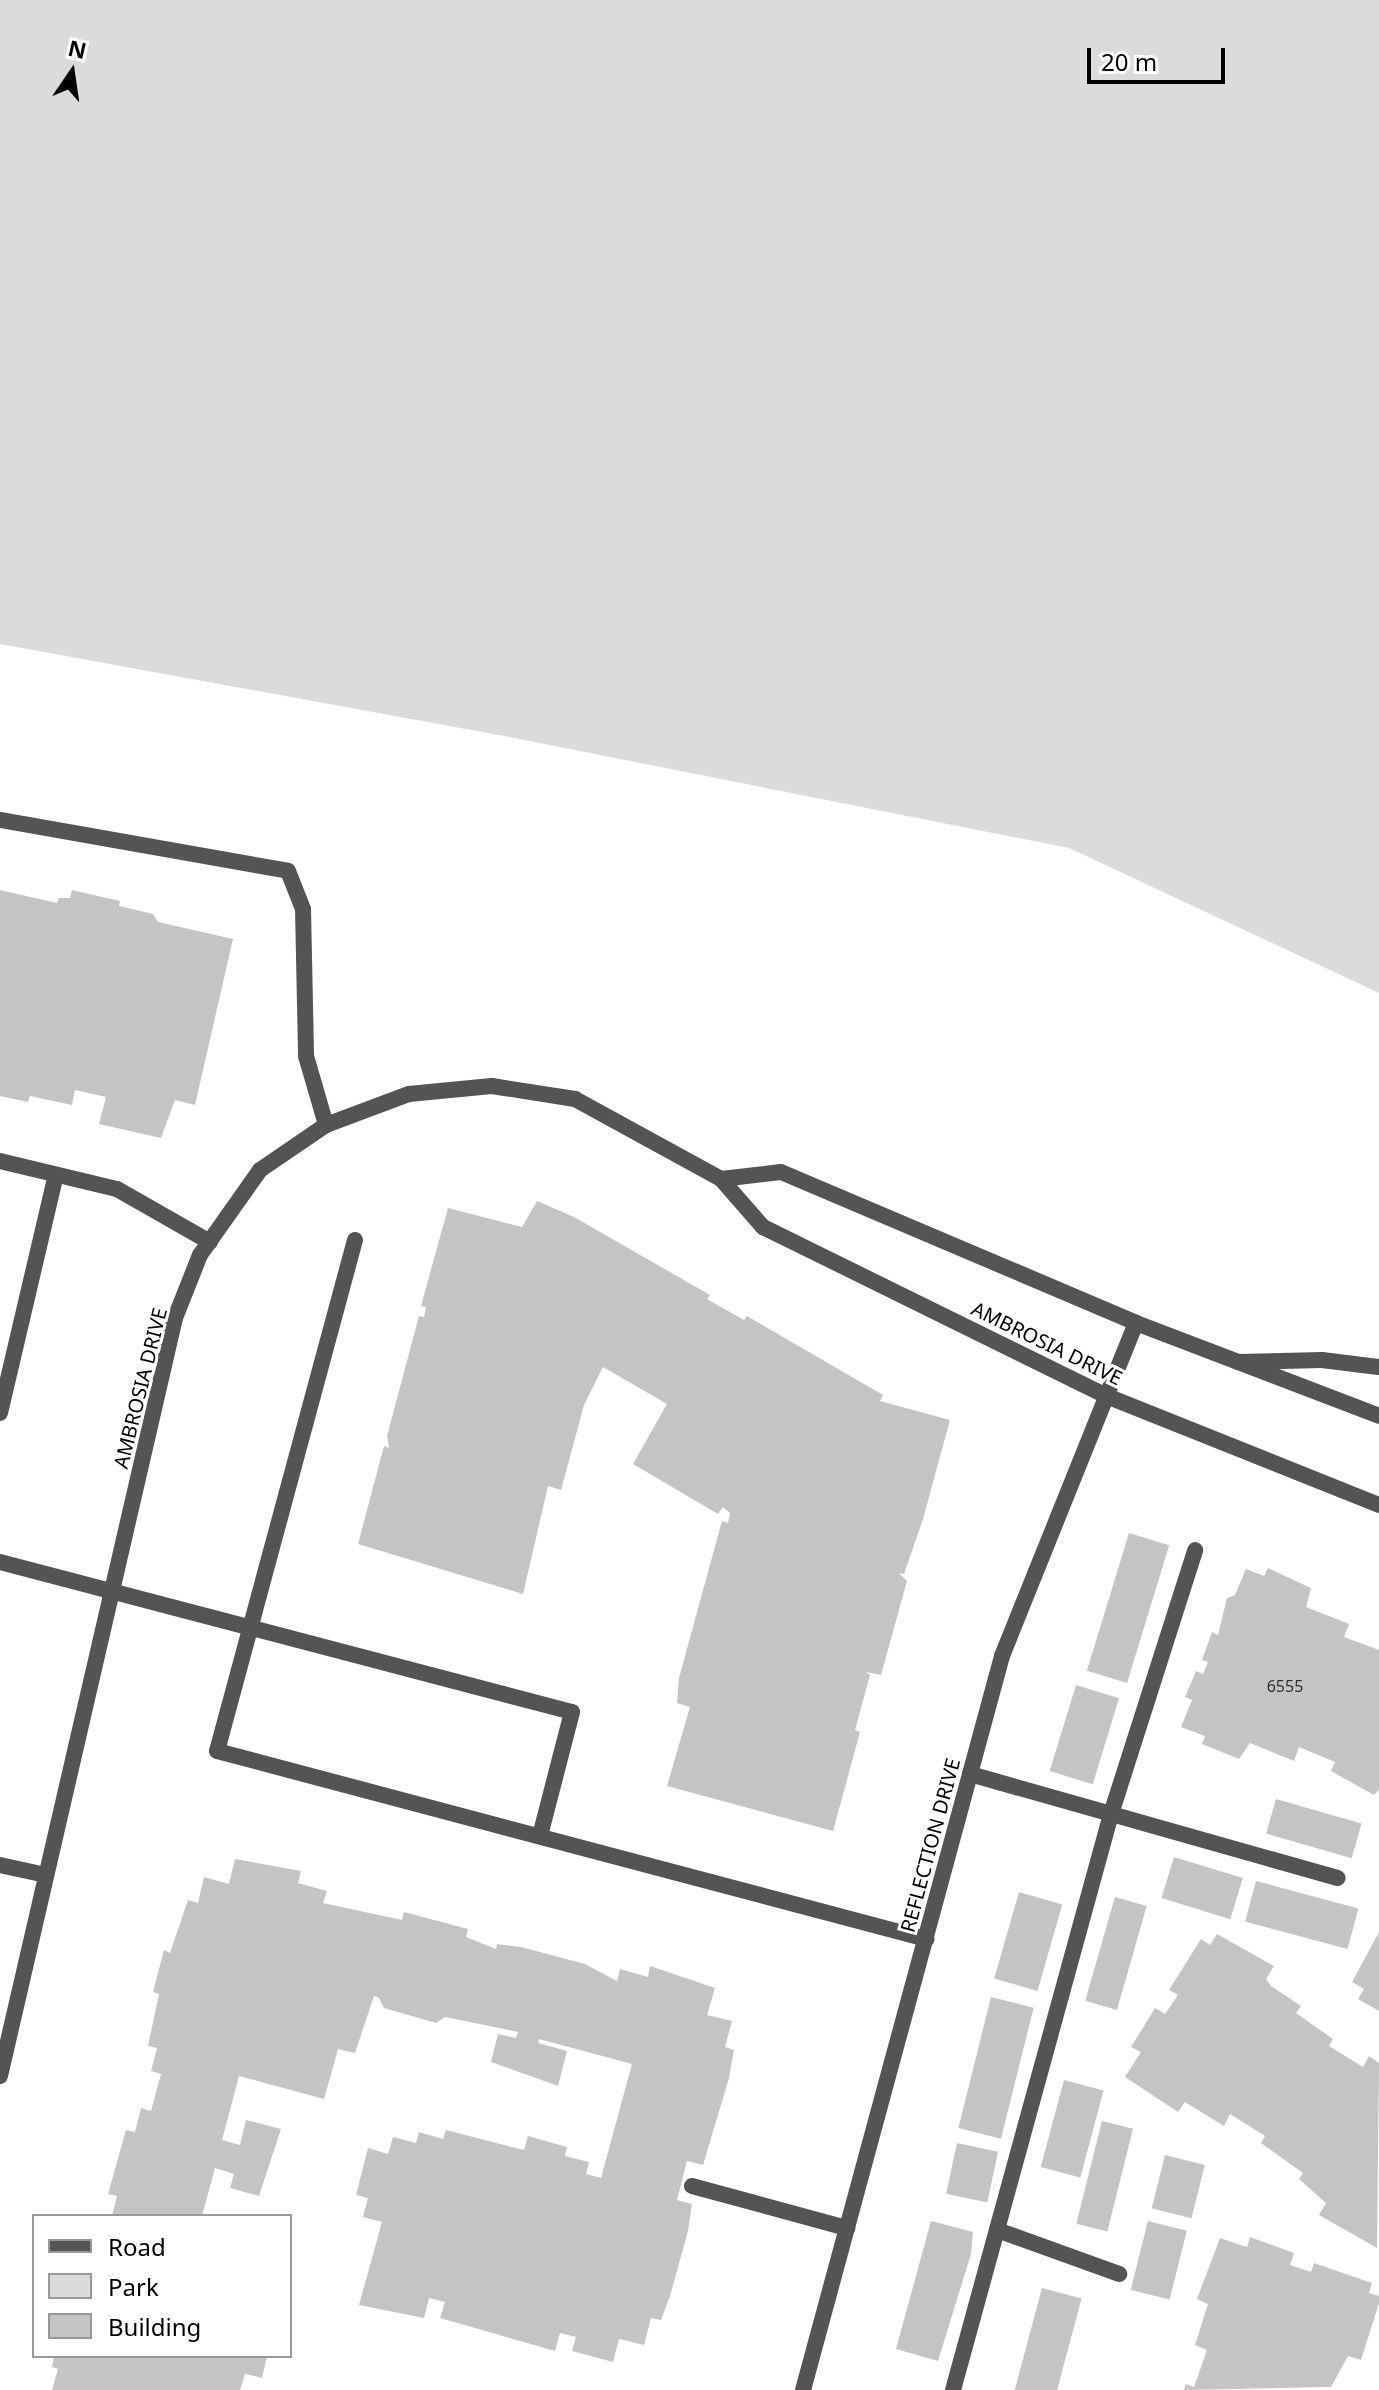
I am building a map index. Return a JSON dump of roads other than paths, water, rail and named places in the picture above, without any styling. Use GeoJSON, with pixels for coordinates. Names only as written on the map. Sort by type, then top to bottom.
{"type":"FeatureCollection","features":[{"type":"Feature","properties":{"kind":"street"},"geometry":{"type":"LineString","coordinates":[[0,820],[288,871],[303,909],[306,1056],[326,1125]]}},
{"type":"Feature","properties":{"kind":"street","name":"AMBROSIA DRIVE"},"geometry":{"type":"LineString","coordinates":[[0,2076],[175,1318],[210,1242],[260,1170],[326,1125],[409,1094],[492,1086],[575,1099],[721,1179],[763,1227],[1104,1395],[1379,1505]]}},
{"type":"Feature","properties":{"kind":"street"},"geometry":{"type":"LineString","coordinates":[[0,1161],[117,1189],[210,1242]]}},
{"type":"Feature","properties":{"kind":"street"},"geometry":{"type":"LineString","coordinates":[[721,1179],[781,1172],[1136,1323],[1379,1416]]}},
{"type":"Feature","properties":{"kind":"street"},"geometry":{"type":"LineString","coordinates":[[0,1413],[56,1175]]}},
{"type":"Feature","properties":{"kind":"street"},"geometry":{"type":"LineString","coordinates":[[355,1240],[217,1751],[926,1939]]}},
{"type":"Feature","properties":{"kind":"street","name":"REFLECTION DRIVE"},"geometry":{"type":"LineString","coordinates":[[803,2390],[1002,1656],[1104,1395],[1136,1323]]}},
{"type":"Feature","properties":{"kind":"street"},"geometry":{"type":"LineString","coordinates":[[1236,1362],[1322,1360],[1379,1367]]}},
{"type":"Feature","properties":{"kind":"street"},"geometry":{"type":"LineString","coordinates":[[953,2390],[1111,1814],[1195,1550]]}},
{"type":"Feature","properties":{"kind":"street"},"geometry":{"type":"LineString","coordinates":[[0,1562],[572,1712],[540,1836]]}},
{"type":"Feature","properties":{"kind":"street"},"geometry":{"type":"LineString","coordinates":[[970,1774],[1338,1878]]}},
{"type":"Feature","properties":{"kind":"street"},"geometry":{"type":"LineString","coordinates":[[0,1865],[46,1875]]}},
{"type":"Feature","properties":{"kind":"street"},"geometry":{"type":"LineString","coordinates":[[692,2186],[847,2228]]}},
{"type":"Feature","properties":{"kind":"street"},"geometry":{"type":"LineString","coordinates":[[997,2230],[1119,2274]]}}]}
